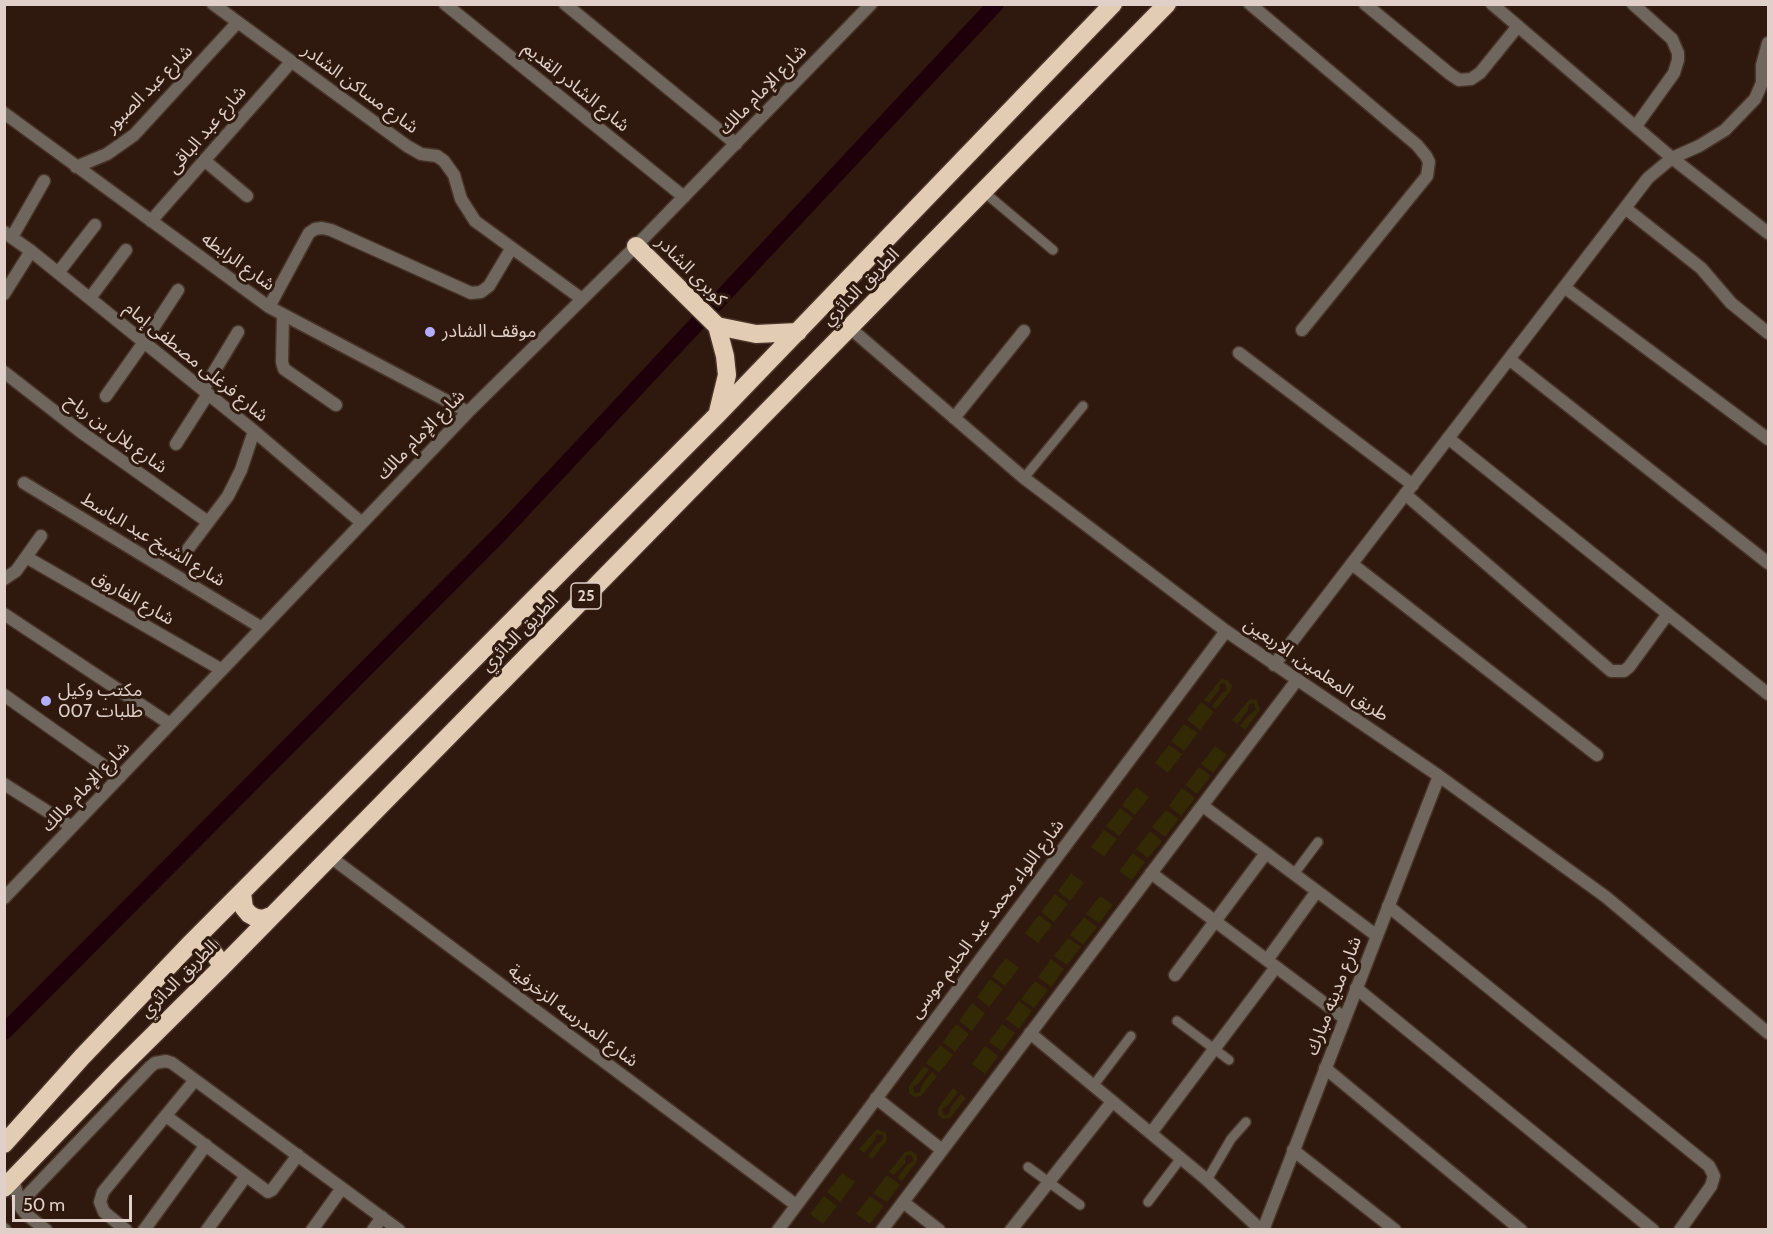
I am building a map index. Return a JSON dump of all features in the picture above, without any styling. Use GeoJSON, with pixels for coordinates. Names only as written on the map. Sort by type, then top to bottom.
{"type":"FeatureCollection","features":[{"type":"Feature","properties":{"kind":"highway","name":"الطريق الدائري"},"geometry":{"type":"LineString","coordinates":[[4,1144],[82,1057],[190,944],[718,414],[1113,4]]}},
{"type":"Feature","properties":{"kind":"highway","name":"الطريق الدائري"},"geometry":{"type":"LineString","coordinates":[[9,1184],[117,1071],[220,969],[1167,4]]}},
{"type":"Feature","properties":{"kind":"highway","name":"كوبرى الشادر"},"geometry":{"type":"LineString","coordinates":[[636,246],[717,327],[725,356],[727,375],[718,414]]}},
{"type":"Feature","properties":{"kind":"highway","name":"كوبرى الشادر"},"geometry":{"type":"LineString","coordinates":[[717,327],[756,334],[798,332]]}},
{"type":"Feature","properties":{"kind":"highway"},"geometry":{"type":"LineString","coordinates":[[242,893],[244,908],[249,914],[263,919],[271,916]]}},
{"type":"Feature","properties":{"kind":"highway"},"geometry":{"type":"LineString","coordinates":[[190,944],[211,949],[219,961],[220,969]]}},
{"type":"Feature","properties":{"kind":"street","name":"شارع مساكن الشادر"},"geometry":{"type":"LineString","coordinates":[[213,4],[407,146],[421,154],[437,156],[444,161],[454,175],[461,199],[481,227],[582,299]]}},
{"type":"Feature","properties":{"kind":"street","name":"شارع الشادر القديم"},"geometry":{"type":"LineString","coordinates":[[446,4],[684,197]]}},
{"type":"Feature","properties":{"kind":"street"},"geometry":{"type":"LineString","coordinates":[[565,4],[736,144]]}},
{"type":"Feature","properties":{"kind":"street","name":"شارع الإمام مالك"},"geometry":{"type":"LineString","coordinates":[[4,898],[468,412],[636,246],[871,4]]}},
{"type":"Feature","properties":{"kind":"street"},"geometry":{"type":"LineString","coordinates":[[1250,4],[1417,145],[1429,162],[1427,176],[1302,330]]}},
{"type":"Feature","properties":{"kind":"street"},"geometry":{"type":"LineString","coordinates":[[1365,4],[1459,80],[1471,79],[1480,73],[1518,26]]}},
{"type":"Feature","properties":{"kind":"street"},"geometry":{"type":"LineString","coordinates":[[1492,4],[1672,158],[1768,232]]}},
{"type":"Feature","properties":{"kind":"street"},"geometry":{"type":"LineString","coordinates":[[1633,4],[1668,34],[1678,53],[1674,74],[1636,126]]}},
{"type":"Feature","properties":{"kind":"street","name":"شارع عبد الصبور"},"geometry":{"type":"LineString","coordinates":[[76,167],[107,154],[134,135],[237,23]]}},
{"type":"Feature","properties":{"kind":"street"},"geometry":{"type":"LineString","coordinates":[[1274,665],[1654,171],[1672,158],[1713,139],[1738,118],[1755,99],[1762,83],[1762,65],[1768,43]]}},
{"type":"Feature","properties":{"kind":"street","name":"شارع عبد الباقى"},"geometry":{"type":"LineString","coordinates":[[151,221],[291,62]]}},
{"type":"Feature","properties":{"kind":"street","name":"شارع الرابطه"},"geometry":{"type":"LineString","coordinates":[[4,113],[269,307],[468,412]]}},
{"type":"Feature","properties":{"kind":"street"},"geometry":{"type":"LineString","coordinates":[[204,160],[247,196]]}},
{"type":"Feature","properties":{"kind":"street"},"geometry":{"type":"LineString","coordinates":[[8,235],[44,181]]}},
{"type":"Feature","properties":{"kind":"street"},"geometry":{"type":"LineString","coordinates":[[1625,208],[1701,268],[1731,303],[1768,333]]}},
{"type":"Feature","properties":{"kind":"street"},"geometry":{"type":"LineString","coordinates":[[58,273],[95,225]]}},
{"type":"Feature","properties":{"kind":"street"},"geometry":{"type":"LineString","coordinates":[[269,307],[309,233],[315,229],[331,230],[471,293],[481,292],[489,286],[512,249]]}},
{"type":"Feature","properties":{"kind":"street","name":"شارع فرغلى مصطفى إمام"},"geometry":{"type":"LineString","coordinates":[[8,235],[90,298],[254,431],[362,523]]}},
{"type":"Feature","properties":{"kind":"street"},"geometry":{"type":"LineString","coordinates":[[90,298],[126,250]]}},
{"type":"Feature","properties":{"kind":"street"},"geometry":{"type":"LineString","coordinates":[[4,294],[31,251]]}},
{"type":"Feature","properties":{"kind":"street"},"geometry":{"type":"LineString","coordinates":[[1564,287],[1768,439]]}},
{"type":"Feature","properties":{"kind":"street"},"geometry":{"type":"LineString","coordinates":[[106,396],[178,290]]}},
{"type":"Feature","properties":{"kind":"street"},"geometry":{"type":"LineString","coordinates":[[283,315],[282,362],[284,369],[336,405]]}},
{"type":"Feature","properties":{"kind":"street","name":"طريق المعلمين, الاربعين"},"geometry":{"type":"LineString","coordinates":[[850,328],[1024,478],[1226,631],[1439,776],[1606,897],[1768,1033]]}},
{"type":"Feature","properties":{"kind":"street"},"geometry":{"type":"LineString","coordinates":[[954,418],[1024,331]]}},
{"type":"Feature","properties":{"kind":"street"},"geometry":{"type":"LineString","coordinates":[[176,444],[238,332]]}},
{"type":"Feature","properties":{"kind":"street"},"geometry":{"type":"LineString","coordinates":[[1239,353],[1409,489],[1611,671],[1624,671],[1629,667],[1667,615]]}},
{"type":"Feature","properties":{"kind":"street"},"geometry":{"type":"LineString","coordinates":[[1509,358],[1768,563]]}},
{"type":"Feature","properties":{"kind":"street","name":"شارع بلال بن رباح"},"geometry":{"type":"LineString","coordinates":[[4,372],[81,432],[208,522]]}},
{"type":"Feature","properties":{"kind":"street"},"geometry":{"type":"LineString","coordinates":[[188,549],[235,484],[254,431]]}},
{"type":"Feature","properties":{"kind":"street"},"geometry":{"type":"LineString","coordinates":[[1448,438],[1768,694]]}},
{"type":"Feature","properties":{"kind":"street","name":"شارع الشيخ عبد الباسط"},"geometry":{"type":"LineString","coordinates":[[24,483],[262,628]]}},
{"type":"Feature","properties":{"kind":"street"},"geometry":{"type":"LineString","coordinates":[[4,579],[16,571],[41,536]]}},
{"type":"Feature","properties":{"kind":"street","name":"شارع الفاروق"},"geometry":{"type":"LineString","coordinates":[[26,557],[222,670]]}},
{"type":"Feature","properties":{"kind":"street"},"geometry":{"type":"LineString","coordinates":[[1352,564],[1597,755]]}},
{"type":"Feature","properties":{"kind":"street"},"geometry":{"type":"LineString","coordinates":[[4,614],[170,724]]}},
{"type":"Feature","properties":{"kind":"street","name":"شارع اللواء محمد عبد الحليم موسى"},"geometry":{"type":"LineString","coordinates":[[778,1230],[1226,631]]}},
{"type":"Feature","properties":{"kind":"street"},"geometry":{"type":"LineString","coordinates":[[882,1230],[1297,680]]}},
{"type":"Feature","properties":{"kind":"street"},"geometry":{"type":"LineString","coordinates":[[4,695],[120,777]]}},
{"type":"Feature","properties":{"kind":"street","name":"شارع مدينه مبارك"},"geometry":{"type":"LineString","coordinates":[[1262,1230],[1439,776]]}},
{"type":"Feature","properties":{"kind":"street"},"geometry":{"type":"LineString","coordinates":[[4,784],[72,827]]}},
{"type":"Feature","properties":{"kind":"street"},"geometry":{"type":"LineString","coordinates":[[1203,806],[1377,936]]}},
{"type":"Feature","properties":{"kind":"street"},"geometry":{"type":"LineString","coordinates":[[1175,975],[1266,853]]}},
{"type":"Feature","properties":{"kind":"street","name":"شارع المدرسه الزخرفية"},"geometry":{"type":"LineString","coordinates":[[329,856],[796,1205]]}},
{"type":"Feature","properties":{"kind":"street"},"geometry":{"type":"LineString","coordinates":[[1152,873],[1344,1018]]}},
{"type":"Feature","properties":{"kind":"street"},"geometry":{"type":"LineString","coordinates":[[1151,1133],[1214,1049],[1317,891]]}},
{"type":"Feature","properties":{"kind":"street"},"geometry":{"type":"LineString","coordinates":[[1388,906],[1709,1166],[1714,1176],[1711,1186],[1680,1230]]}},
{"type":"Feature","properties":{"kind":"street"},"geometry":{"type":"LineString","coordinates":[[1356,988],[1653,1230]]}},
{"type":"Feature","properties":{"kind":"street"},"geometry":{"type":"LineString","coordinates":[[1030,1034],[1181,1158],[1262,1230]]}},
{"type":"Feature","properties":{"kind":"street"},"geometry":{"type":"LineString","coordinates":[[19,1204],[155,1064],[166,1061],[172,1063],[399,1230]]}},
{"type":"Feature","properties":{"kind":"street"},"geometry":{"type":"LineString","coordinates":[[1325,1068],[1521,1230]]}},
{"type":"Feature","properties":{"kind":"street"},"geometry":{"type":"LineString","coordinates":[[126,1230],[104,1212],[100,1202],[101,1197],[195,1080]]}},
{"type":"Feature","properties":{"kind":"street"},"geometry":{"type":"LineString","coordinates":[[876,1098],[942,1150]]}},
{"type":"Feature","properties":{"kind":"street"},"geometry":{"type":"LineString","coordinates":[[1011,1230],[1112,1102]]}},
{"type":"Feature","properties":{"kind":"street"},"geometry":{"type":"LineString","coordinates":[[166,1116],[267,1191],[271,1191],[297,1155]]}},
{"type":"Feature","properties":{"kind":"street"},"geometry":{"type":"LineString","coordinates":[[144,1230],[206,1145]]}},
{"type":"Feature","properties":{"kind":"street"},"geometry":{"type":"LineString","coordinates":[[1293,1149],[1395,1230]]}},
{"type":"Feature","properties":{"kind":"street"},"geometry":{"type":"LineString","coordinates":[[207,1230],[246,1176]]}},
{"type":"Feature","properties":{"kind":"street"},"geometry":{"type":"LineString","coordinates":[[9,1184],[27,1215],[46,1230]]}},
{"type":"Feature","properties":{"kind":"street"},"geometry":{"type":"LineString","coordinates":[[312,1230],[342,1188]]}},
{"type":"Feature","properties":{"kind":"street"},"geometry":{"type":"LineString","coordinates":[[903,1202],[939,1230]]}},
{"type":"Feature","properties":{"kind":"street"},"geometry":{"type":"LineString","coordinates":[[373,1230],[382,1217]]}},
{"type":"Feature","properties":{"kind":"lane"},"geometry":{"type":"LineString","coordinates":[[984,192],[1053,250]]}},
{"type":"Feature","properties":{"kind":"lane"},"geometry":{"type":"LineString","coordinates":[[1024,478],[1083,406]]}},
{"type":"Feature","properties":{"kind":"lane"},"geometry":{"type":"LineString","coordinates":[[1294,874],[1318,842]]}},
{"type":"Feature","properties":{"kind":"lane"},"geometry":{"type":"LineString","coordinates":[[1177,1021],[1229,1060]]}},
{"type":"Feature","properties":{"kind":"lane"},"geometry":{"type":"LineString","coordinates":[[1093,1086],[1131,1036]]}},
{"type":"Feature","properties":{"kind":"lane"},"geometry":{"type":"LineString","coordinates":[[1207,1180],[1231,1139],[1246,1122]]}},
{"type":"Feature","properties":{"kind":"lane"},"geometry":{"type":"LineString","coordinates":[[1148,1202],[1181,1158]]}},
{"type":"Feature","properties":{"kind":"lane"},"geometry":{"type":"LineString","coordinates":[[1028,1167],[1080,1205]]}},
{"type":"Feature","properties":{"kind":"shaded area"},"geometry":{"type":"Polygon","coordinates":[[[1221,679],[1228,680],[1232,686],[1216,709],[1212,706],[1227,690],[1225,683],[1220,684],[1219,690],[1209,703],[1204,700],[1221,679]]]}},
{"type":"Feature","properties":{"kind":"shaded area"},"geometry":{"type":"Polygon","coordinates":[[[1250,699],[1257,700],[1260,710],[1245,730],[1240,726],[1256,710],[1254,703],[1249,704],[1248,710],[1237,724],[1232,720],[1250,699]]]}},
{"type":"Feature","properties":{"kind":"shaded area"},"geometry":{"type":"Polygon","coordinates":[[[1201,702],[1214,712],[1200,730],[1187,720],[1201,702]]]}},
{"type":"Feature","properties":{"kind":"shaded area"},"geometry":{"type":"Polygon","coordinates":[[[1184,724],[1198,733],[1184,751],[1171,741],[1184,724]]]}},
{"type":"Feature","properties":{"kind":"shaded area"},"geometry":{"type":"Polygon","coordinates":[[[1169,745],[1182,754],[1168,773],[1155,763],[1169,745]]]}},
{"type":"Feature","properties":{"kind":"shaded area"},"geometry":{"type":"Polygon","coordinates":[[[1215,746],[1227,755],[1213,773],[1201,764],[1215,746]]]}},
{"type":"Feature","properties":{"kind":"shaded area"},"geometry":{"type":"Polygon","coordinates":[[[1199,767],[1211,776],[1197,794],[1185,785],[1199,767]]]}},
{"type":"Feature","properties":{"kind":"shaded area"},"geometry":{"type":"Polygon","coordinates":[[[1136,787],[1149,797],[1135,815],[1122,805],[1136,787]]]}},
{"type":"Feature","properties":{"kind":"shaded area"},"geometry":{"type":"Polygon","coordinates":[[[1182,788],[1195,798],[1181,816],[1169,806],[1182,788]]]}},
{"type":"Feature","properties":{"kind":"shaded area"},"geometry":{"type":"Polygon","coordinates":[[[1120,808],[1133,818],[1119,836],[1106,826],[1120,808]]]}},
{"type":"Feature","properties":{"kind":"shaded area"},"geometry":{"type":"Polygon","coordinates":[[[1166,810],[1179,819],[1165,837],[1152,827],[1166,810]]]}},
{"type":"Feature","properties":{"kind":"shaded area"},"geometry":{"type":"Polygon","coordinates":[[[1104,830],[1117,839],[1104,857],[1091,847],[1104,830]]]}},
{"type":"Feature","properties":{"kind":"shaded area"},"geometry":{"type":"Polygon","coordinates":[[[1150,831],[1162,841],[1148,858],[1136,849],[1150,831]]]}},
{"type":"Feature","properties":{"kind":"shaded area"},"geometry":{"type":"Polygon","coordinates":[[[1133,853],[1145,862],[1132,880],[1119,871],[1133,853]]]}},
{"type":"Feature","properties":{"kind":"shaded area"},"geometry":{"type":"Polygon","coordinates":[[[1071,873],[1084,883],[1070,901],[1058,891],[1071,873]]]}},
{"type":"Feature","properties":{"kind":"shaded area"},"geometry":{"type":"Polygon","coordinates":[[[1055,894],[1068,904],[1054,922],[1041,912],[1055,894]]]}},
{"type":"Feature","properties":{"kind":"shaded area"},"geometry":{"type":"Polygon","coordinates":[[[1100,896],[1113,905],[1099,923],[1086,914],[1100,896]]]}},
{"type":"Feature","properties":{"kind":"shaded area"},"geometry":{"type":"Polygon","coordinates":[[[1039,915],[1052,925],[1038,943],[1025,933],[1039,915]]]}},
{"type":"Feature","properties":{"kind":"shaded area"},"geometry":{"type":"Polygon","coordinates":[[[1084,917],[1097,927],[1083,945],[1070,935],[1084,917]]]}},
{"type":"Feature","properties":{"kind":"shaded area"},"geometry":{"type":"Polygon","coordinates":[[[1068,938],[1081,947],[1067,965],[1054,956],[1068,938]]]}},
{"type":"Feature","properties":{"kind":"shaded area"},"geometry":{"type":"Polygon","coordinates":[[[1006,958],[1019,968],[1005,986],[992,976],[1006,958]]]}},
{"type":"Feature","properties":{"kind":"shaded area"},"geometry":{"type":"Polygon","coordinates":[[[1051,959],[1064,969],[1051,987],[1038,977],[1051,959]]]}},
{"type":"Feature","properties":{"kind":"shaded area"},"geometry":{"type":"Polygon","coordinates":[[[990,979],[1003,989],[989,1007],[977,997],[990,979]]]}},
{"type":"Feature","properties":{"kind":"shaded area"},"geometry":{"type":"Polygon","coordinates":[[[1035,981],[1048,990],[1034,1008],[1021,999],[1035,981]]]}},
{"type":"Feature","properties":{"kind":"shaded area"},"geometry":{"type":"Polygon","coordinates":[[[1019,1001],[1032,1011],[1019,1029],[1006,1019],[1019,1001]]]}},
{"type":"Feature","properties":{"kind":"shaded area"},"geometry":{"type":"Polygon","coordinates":[[[972,1003],[985,1013],[972,1031],[959,1021],[972,1003]]]}},
{"type":"Feature","properties":{"kind":"shaded area"},"geometry":{"type":"Polygon","coordinates":[[[956,1024],[969,1034],[955,1052],[943,1042],[956,1024]]]}},
{"type":"Feature","properties":{"kind":"shaded area"},"geometry":{"type":"Polygon","coordinates":[[[1002,1024],[1015,1033],[1002,1051],[989,1042],[1002,1024]]]}},
{"type":"Feature","properties":{"kind":"shaded area"},"geometry":{"type":"Polygon","coordinates":[[[940,1045],[953,1055],[939,1073],[926,1063],[940,1045]]]}},
{"type":"Feature","properties":{"kind":"shaded area"},"geometry":{"type":"Polygon","coordinates":[[[985,1046],[998,1056],[985,1074],[972,1064],[985,1046]]]}},
{"type":"Feature","properties":{"kind":"shaded area"},"geometry":{"type":"Polygon","coordinates":[[[924,1066],[929,1070],[913,1087],[915,1093],[920,1092],[922,1085],[932,1072],[937,1076],[921,1096],[914,1097],[909,1093],[909,1086],[924,1066]]]}},
{"type":"Feature","properties":{"kind":"shaded area"},"geometry":{"type":"Polygon","coordinates":[[[953,1088],[958,1092],[942,1109],[944,1115],[949,1114],[951,1107],[961,1094],[966,1098],[950,1118],[943,1119],[938,1115],[938,1108],[953,1088]]]}},
{"type":"Feature","properties":{"kind":"shaded area"},"geometry":{"type":"Polygon","coordinates":[[[877,1129],[886,1133],[887,1140],[872,1159],[868,1156],[883,1140],[883,1135],[876,1134],[875,1140],[864,1153],[859,1149],[877,1129]]]}},
{"type":"Feature","properties":{"kind":"shaded area"},"geometry":{"type":"Polygon","coordinates":[[[911,1151],[917,1155],[917,1161],[902,1181],[897,1178],[908,1164],[914,1161],[911,1155],[906,1156],[905,1163],[894,1175],[889,1172],[905,1152],[911,1151]]]}},
{"type":"Feature","properties":{"kind":"shaded area"},"geometry":{"type":"Polygon","coordinates":[[[842,1173],[855,1182],[840,1202],[827,1192],[842,1173]]]}},
{"type":"Feature","properties":{"kind":"shaded area"},"geometry":{"type":"Polygon","coordinates":[[[887,1175],[900,1185],[887,1202],[873,1193],[887,1175]]]}},
{"type":"Feature","properties":{"kind":"shaded area"},"geometry":{"type":"Polygon","coordinates":[[[824,1196],[837,1206],[823,1224],[810,1214],[824,1196]]]}},
{"type":"Feature","properties":{"kind":"shaded area"},"geometry":{"type":"Polygon","coordinates":[[[870,1196],[884,1206],[870,1224],[856,1214],[870,1196]]]}},
{"type":"Feature","properties":{"kind":"waterway"},"geometry":{"type":"LineString","coordinates":[[4,1032],[502,532],[996,4]]}},
{"type":"Feature","properties":{"kind":"place","name":"موقف الشادر"},"geometry":{"type":"Point","coordinates":[430,332]}},
{"type":"Feature","properties":{"kind":"place","name":"مكتب وكيل طلبات 007"},"geometry":{"type":"Point","coordinates":[46,701]}}]}
